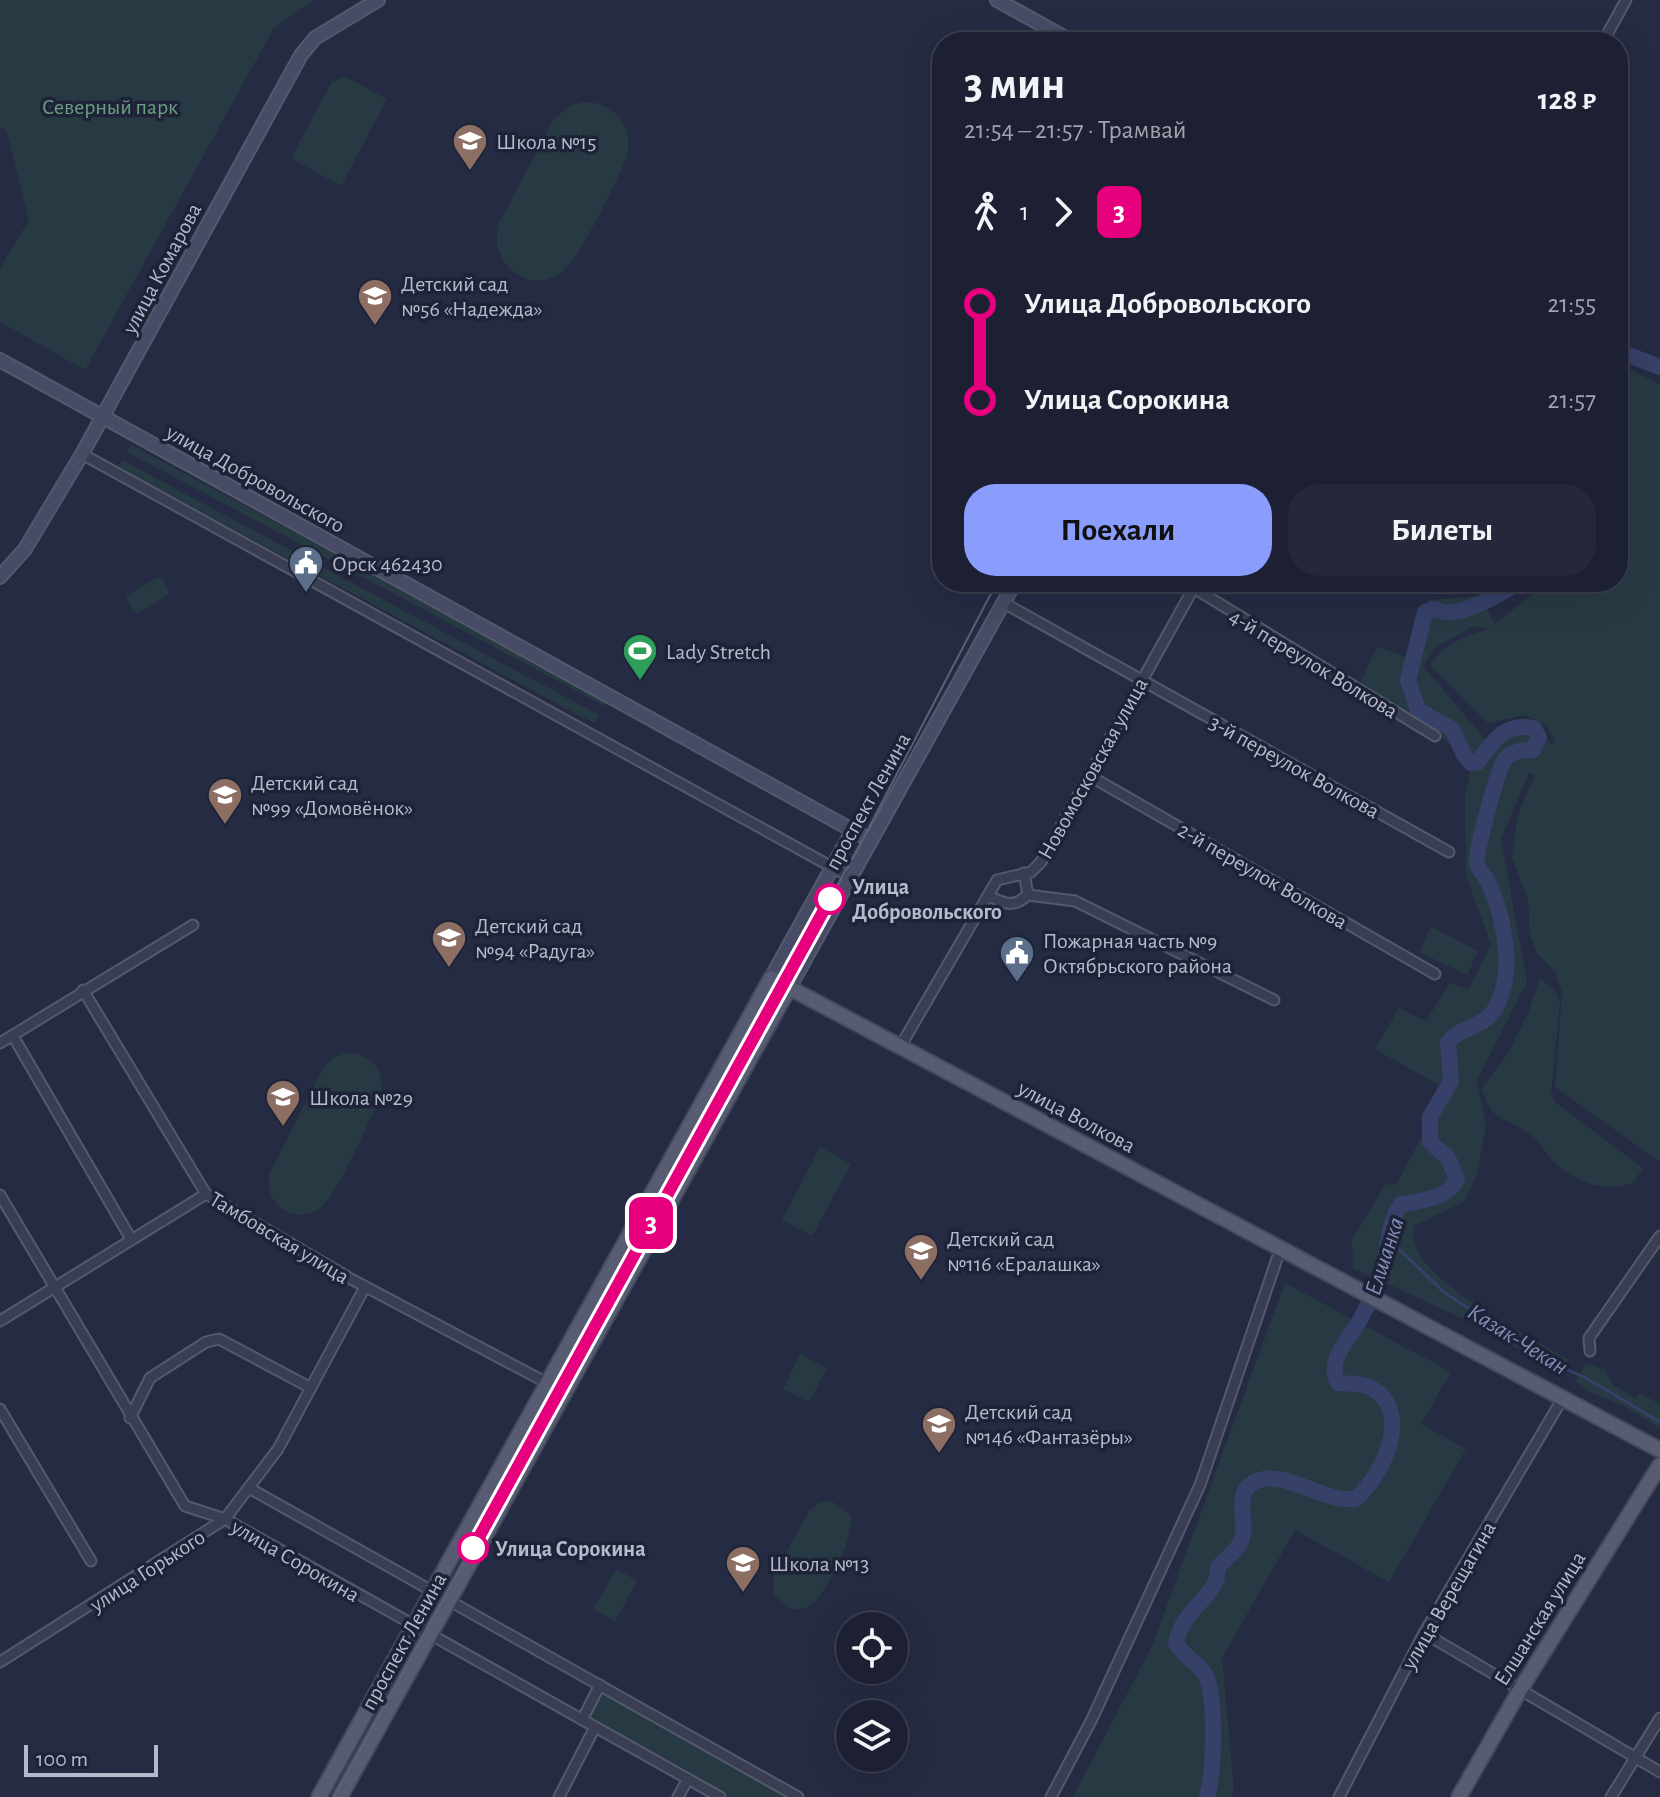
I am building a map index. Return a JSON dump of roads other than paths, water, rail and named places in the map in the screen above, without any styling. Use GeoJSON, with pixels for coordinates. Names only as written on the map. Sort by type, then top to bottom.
{"type":"FeatureCollection","features":[{"type":"Feature","properties":{"kind":"main road","name":"улица Комарова"},"geometry":{"type":"LineString","coordinates":[[0,577],[25,549],[82,454],[301,55],[315,38],[378,0]]}},
{"type":"Feature","properties":{"kind":"main road"},"geometry":{"type":"LineString","coordinates":[[997,0],[1055,32]]}},
{"type":"Feature","properties":{"kind":"main road","name":"улица Добровольского"},"geometry":{"type":"LineString","coordinates":[[0,360],[870,840]]}},
{"type":"Feature","properties":{"kind":"main road","name":"проспект Ленина"},"geometry":{"type":"LineString","coordinates":[[340,1797],[1010,592]]}},
{"type":"Feature","properties":{"kind":"main road","name":"проспект Ленина"},"geometry":{"type":"LineString","coordinates":[[319,1797],[853,830]]}},
{"type":"Feature","properties":{"kind":"main road","name":"улица Волкова"},"geometry":{"type":"LineString","coordinates":[[771,978],[1383,1305],[1564,1396],[1660,1450]]}},
{"type":"Feature","properties":{"kind":"main road","name":"Елшанская улица"},"geometry":{"type":"LineString","coordinates":[[1459,1797],[1520,1690],[1660,1465]]}},
{"type":"Feature","properties":{"kind":"street"},"geometry":{"type":"LineString","coordinates":[[1608,32],[1626,0]]}},
{"type":"Feature","properties":{"kind":"street"},"geometry":{"type":"LineString","coordinates":[[82,454],[850,877]]}},
{"type":"Feature","properties":{"kind":"street","name":"Новомосковская улица"},"geometry":{"type":"LineString","coordinates":[[900,1047],[997,880],[1031,872],[1041,862],[1191,592]]}},
{"type":"Feature","properties":{"kind":"street","name":"4-й переулок Волкова"},"geometry":{"type":"LineString","coordinates":[[1198,592],[1435,736]]}},
{"type":"Feature","properties":{"kind":"street","name":"3-й переулок Волкова"},"geometry":{"type":"LineString","coordinates":[[1004,603],[1449,852]]}},
{"type":"Feature","properties":{"kind":"street","name":"2-й переулок Волкова"},"geometry":{"type":"LineString","coordinates":[[1090,776],[1435,974]]}},
{"type":"Feature","properties":{"kind":"street"},"geometry":{"type":"LineString","coordinates":[[1024,873],[1028,895]]}},
{"type":"Feature","properties":{"kind":"street"},"geometry":{"type":"LineString","coordinates":[[988,896],[1008,905],[1017,905],[1028,895],[1075,901],[1274,1000]]}},
{"type":"Feature","properties":{"kind":"street"},"geometry":{"type":"LineString","coordinates":[[0,1043],[193,925]]}},
{"type":"Feature","properties":{"kind":"street","name":"Тамбовская улица"},"geometry":{"type":"LineString","coordinates":[[83,990],[206,1194],[365,1287],[566,1393]]}},
{"type":"Feature","properties":{"kind":"street"},"geometry":{"type":"LineString","coordinates":[[13,1036],[131,1239]]}},
{"type":"Feature","properties":{"kind":"street"},"geometry":{"type":"LineString","coordinates":[[719,1074],[735,1084]]}},
{"type":"Feature","properties":{"kind":"street"},"geometry":{"type":"LineString","coordinates":[[668,1167],[685,1177]]}},
{"type":"Feature","properties":{"kind":"street"},"geometry":{"type":"LineString","coordinates":[[0,1321],[206,1194]]}},
{"type":"Feature","properties":{"kind":"street","name":"улица Сорокина"},"geometry":{"type":"LineString","coordinates":[[0,1195],[185,1506],[225,1519],[720,1797]]}},
{"type":"Feature","properties":{"kind":"street"},"geometry":{"type":"LineString","coordinates":[[1590,1351],[1589,1338],[1660,1236]]}},
{"type":"Feature","properties":{"kind":"street"},"geometry":{"type":"LineString","coordinates":[[1051,1797],[1091,1721],[1200,1485],[1280,1250]]}},
{"type":"Feature","properties":{"kind":"street","name":"улица Горького"},"geometry":{"type":"LineString","coordinates":[[0,1662],[225,1519],[278,1449],[365,1287]]}},
{"type":"Feature","properties":{"kind":"street"},"geometry":{"type":"LineString","coordinates":[[579,1326],[597,1337]]}},
{"type":"Feature","properties":{"kind":"street"},"geometry":{"type":"LineString","coordinates":[[130,1418],[150,1378],[206,1342],[219,1339],[311,1388]]}},
{"type":"Feature","properties":{"kind":"street","name":"улица Верещагина"},"geometry":{"type":"LineString","coordinates":[[1339,1797],[1424,1633],[1564,1396]]}},
{"type":"Feature","properties":{"kind":"street"},"geometry":{"type":"LineString","coordinates":[[0,1409],[91,1561]]}},
{"type":"Feature","properties":{"kind":"street"},"geometry":{"type":"LineString","coordinates":[[505,1460],[523,1471]]}},
{"type":"Feature","properties":{"kind":"street","name":"улица Сорокина"},"geometry":{"type":"LineString","coordinates":[[249,1488],[798,1797]]}},
{"type":"Feature","properties":{"kind":"street"},"geometry":{"type":"LineString","coordinates":[[1424,1633],[1660,1772]]}},
{"type":"Feature","properties":{"kind":"street"},"geometry":{"type":"LineString","coordinates":[[582,1720],[600,1685]]}},
{"type":"Feature","properties":{"kind":"street"},"geometry":{"type":"LineString","coordinates":[[1611,1797],[1660,1718]]}},
{"type":"Feature","properties":{"kind":"street"},"geometry":{"type":"LineString","coordinates":[[559,1797],[595,1727]]}},
{"type":"Feature","properties":{"kind":"street"},"geometry":{"type":"LineString","coordinates":[[678,1797],[688,1779]]}},
{"type":"Feature","properties":{"kind":"water"},"geometry":{"type":"Polygon","coordinates":[[[1494,592],[1515,592],[1498,602],[1494,592]]]}},
{"type":"Feature","properties":{"kind":"waterway","name":"Елшанка"},"geometry":{"type":"LineString","coordinates":[[1628,355],[1660,367]]}},
{"type":"Feature","properties":{"kind":"waterway","name":"Елшанка"},"geometry":{"type":"LineString","coordinates":[[1207,1797],[1213,1735],[1209,1685],[1202,1670],[1176,1643],[1179,1632],[1216,1581],[1220,1565],[1239,1545],[1243,1528],[1242,1500],[1250,1485],[1270,1478],[1330,1496],[1355,1499],[1375,1475],[1390,1443],[1390,1410],[1383,1397],[1369,1387],[1338,1383],[1335,1374],[1337,1357],[1377,1286],[1391,1227],[1401,1204],[1440,1195],[1457,1179],[1448,1158],[1430,1142],[1430,1117],[1451,1081],[1448,1042],[1487,1019],[1498,1003],[1506,977],[1506,949],[1501,919],[1487,880],[1477,864],[1479,845],[1505,759],[1514,753],[1533,750],[1539,738],[1534,728],[1515,728],[1495,740],[1478,762],[1471,763],[1452,729],[1418,710],[1408,680],[1425,612],[1432,609],[1459,611],[1502,592]]}},
{"type":"Feature","properties":{"kind":"waterway","name":"Казак-Чекан"},"geometry":{"type":"LineString","coordinates":[[1388,1239],[1445,1293],[1473,1311],[1478,1320],[1500,1330],[1530,1353],[1586,1378],[1660,1422]]}},
{"type":"Feature","properties":{"kind":"tram line"},"geometry":{"type":"LineString","coordinates":[[334,1797],[864,837],[992,592]]}},
{"type":"Feature","properties":{"kind":"tram line","name":"3"},"geometry":{"type":"LineString","coordinates":[[473,1548],[830,899]]}},
{"type":"Feature","properties":{"kind":"place","name":"Школа №15"},"geometry":{"type":"Point","coordinates":[470,172]}},
{"type":"Feature","properties":{"kind":"place","name":"Детский сад №56 «Надежда»"},"geometry":{"type":"Point","coordinates":[375,327]}},
{"type":"Feature","properties":{"kind":"place","name":"Орск 462430"},"geometry":{"type":"Point","coordinates":[306,594]}},
{"type":"Feature","properties":{"kind":"place","name":"Lady Stretch"},"geometry":{"type":"Point","coordinates":[640,682]}},
{"type":"Feature","properties":{"kind":"place","name":"Детский сад №99 «Домовёнок»"},"geometry":{"type":"Point","coordinates":[225,826]}},
{"type":"Feature","properties":{"kind":"place","name":"Улица Добровольского"},"geometry":{"type":"Point","coordinates":[830,899]}},
{"type":"Feature","properties":{"kind":"place","name":"Детский сад №94 «Радуга»"},"geometry":{"type":"Point","coordinates":[449,969]}},
{"type":"Feature","properties":{"kind":"place","name":"Пожарная часть №9 Октябрьского района"},"geometry":{"type":"Point","coordinates":[1017,984]}},
{"type":"Feature","properties":{"kind":"place","name":"Школа №29"},"geometry":{"type":"Point","coordinates":[283,1128]}},
{"type":"Feature","properties":{"kind":"place","name":"Детский сад №116 «Ералашка»"},"geometry":{"type":"Point","coordinates":[921,1282]}},
{"type":"Feature","properties":{"kind":"place","name":"Детский сад №146 «Фантазёры»"},"geometry":{"type":"Point","coordinates":[939,1455]}},
{"type":"Feature","properties":{"kind":"place","name":"Улица Сорокина"},"geometry":{"type":"Point","coordinates":[473,1548]}},
{"type":"Feature","properties":{"kind":"place","name":"Школа №13"},"geometry":{"type":"Point","coordinates":[743,1594]}},
{"type":"Feature","properties":{"kind":"park label","name":"Северный парк"},"geometry":{"type":"Point","coordinates":[110,106]}}]}
